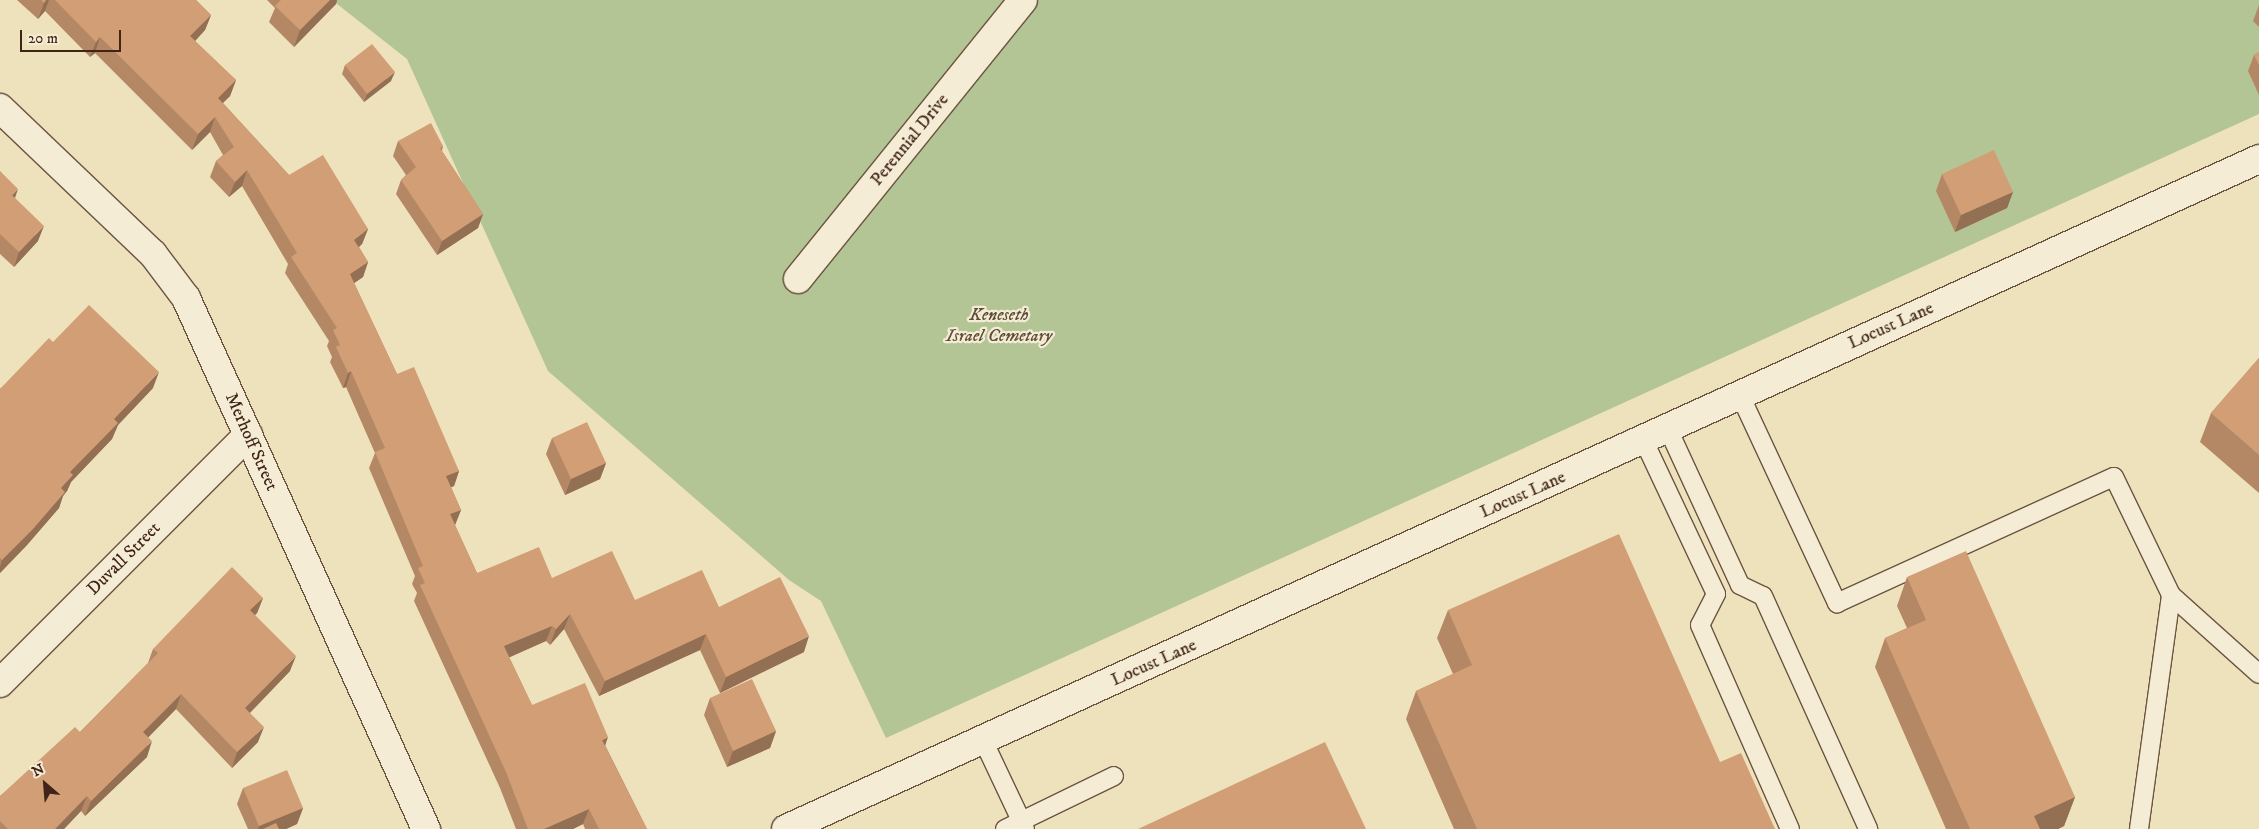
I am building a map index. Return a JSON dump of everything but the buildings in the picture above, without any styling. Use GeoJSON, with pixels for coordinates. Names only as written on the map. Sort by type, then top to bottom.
{"type":"FeatureCollection","features":[{"type":"Feature","properties":{"kind":"street","name":"Perennial Drive"},"geometry":{"type":"LineString","coordinates":[[798,279],[1022,0]]}},
{"type":"Feature","properties":{"kind":"street","name":"Merhoff Street"},"geometry":{"type":"LineString","coordinates":[[0,108],[153,254],[186,298],[426,829]]}},
{"type":"Feature","properties":{"kind":"street","name":"Locust Lane"},"geometry":{"type":"LineString","coordinates":[[786,829],[1644,441],[1740,395],[2259,159]]}},
{"type":"Feature","properties":{"kind":"street","name":"Duvall Street"},"geometry":{"type":"LineString","coordinates":[[0,683],[248,435]]}},
{"type":"Feature","properties":{"kind":"lane"},"geometry":{"type":"LineString","coordinates":[[1740,395],[1837,603],[2114,477],[2171,595],[2259,674]]}},
{"type":"Feature","properties":{"kind":"lane"},"geometry":{"type":"LineString","coordinates":[[1668,430],[1740,585],[1763,596],[1868,829]]}},
{"type":"Feature","properties":{"kind":"lane"},"geometry":{"type":"LineString","coordinates":[[1644,441],[1716,594],[1700,625],[1790,829]]}},
{"type":"Feature","properties":{"kind":"lane"},"geometry":{"type":"LineString","coordinates":[[2140,829],[2171,595]]}},
{"type":"Feature","properties":{"kind":"lane"},"geometry":{"type":"LineString","coordinates":[[983,740],[1023,825]]}},
{"type":"Feature","properties":{"kind":"lane"},"geometry":{"type":"LineString","coordinates":[[1005,829],[1023,825],[1114,776]]}},
{"type":"Feature","properties":{"kind":"green space","name":"Keneseth Israel Cemetary"},"geometry":{"type":"Polygon","coordinates":[[[332,0],[2259,0],[2259,114],[886,738],[821,601],[789,580],[548,371],[407,59],[332,0]]]}}]}
